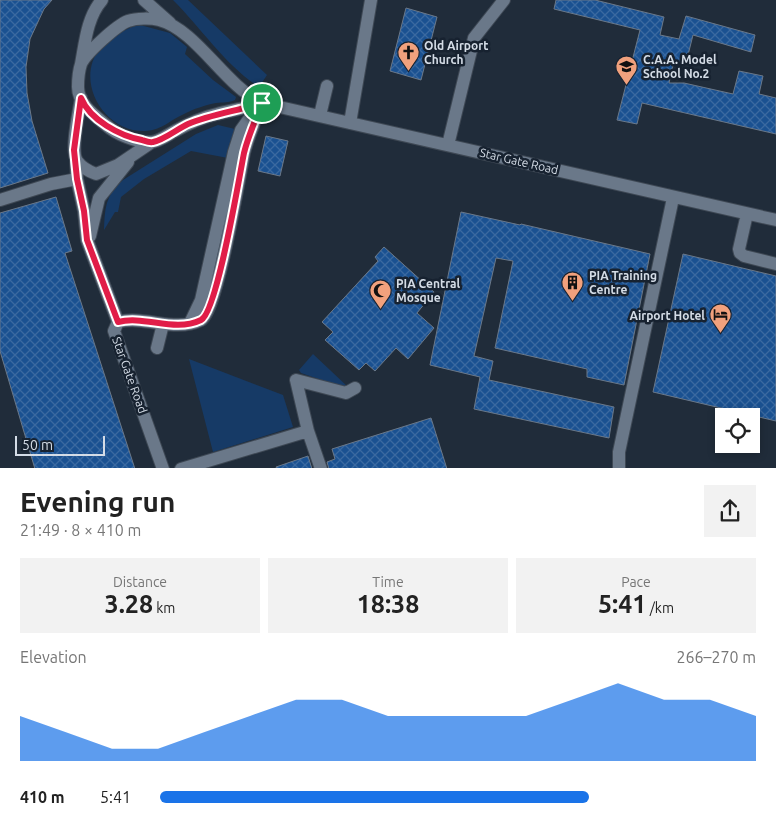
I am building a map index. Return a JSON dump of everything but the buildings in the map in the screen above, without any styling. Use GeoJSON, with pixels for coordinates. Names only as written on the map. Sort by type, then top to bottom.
{"type":"FeatureCollection","features":[{"type":"Feature","properties":{"kind":"street"},"geometry":{"type":"LineString","coordinates":[[102,0],[96,6],[87,31],[77,88],[84,107],[113,131],[135,139],[152,142]]}},
{"type":"Feature","properties":{"kind":"street"},"geometry":{"type":"LineString","coordinates":[[144,0],[193,42],[226,76],[262,103]]}},
{"type":"Feature","properties":{"kind":"street"},"geometry":{"type":"LineString","coordinates":[[350,123],[371,0]]}},
{"type":"Feature","properties":{"kind":"street"},"geometry":{"type":"LineString","coordinates":[[448,144],[474,38],[504,0]]}},
{"type":"Feature","properties":{"kind":"street"},"geometry":{"type":"LineString","coordinates":[[81,64],[101,41],[128,21],[159,20],[173,26]]}},
{"type":"Feature","properties":{"kind":"street"},"geometry":{"type":"LineString","coordinates":[[320,115],[327,86]]}},
{"type":"Feature","properties":{"kind":"street"},"geometry":{"type":"LineString","coordinates":[[81,98],[74,150],[77,179],[89,243],[118,322]]}},
{"type":"Feature","properties":{"kind":"street"},"geometry":{"type":"LineString","coordinates":[[76,160],[85,170],[96,174],[118,165],[152,142],[188,124],[262,103]]}},
{"type":"Feature","properties":{"kind":"street","name":"Star Gate Road"},"geometry":{"type":"LineString","coordinates":[[163,468],[114,331],[118,322],[129,319],[177,326],[190,323],[201,300],[234,152],[241,130],[262,103],[776,220]]}},
{"type":"Feature","properties":{"kind":"street"},"geometry":{"type":"LineString","coordinates":[[89,243],[99,198],[134,154]]}},
{"type":"Feature","properties":{"kind":"street"},"geometry":{"type":"LineString","coordinates":[[0,200],[51,184],[77,179]]}},
{"type":"Feature","properties":{"kind":"street"},"geometry":{"type":"LineString","coordinates":[[618,468],[619,452],[674,198]]}},
{"type":"Feature","properties":{"kind":"street"},"geometry":{"type":"LineString","coordinates":[[748,214],[739,249],[740,253],[744,256],[776,264]]}},
{"type":"Feature","properties":{"kind":"street"},"geometry":{"type":"LineString","coordinates":[[157,348],[163,324]]}},
{"type":"Feature","properties":{"kind":"street"},"geometry":{"type":"LineString","coordinates":[[321,468],[308,431],[296,380],[346,393],[355,388]]}},
{"type":"Feature","properties":{"kind":"street"},"geometry":{"type":"LineString","coordinates":[[181,468],[308,431]]}},
{"type":"Feature","properties":{"kind":"shaded area"},"geometry":{"type":"Polygon","coordinates":[[[173,0],[188,0],[267,75],[259,87],[224,57],[173,0]]]}},
{"type":"Feature","properties":{"kind":"shaded area"},"geometry":{"type":"Polygon","coordinates":[[[140,25],[170,33],[187,47],[185,54],[213,80],[236,97],[235,100],[195,109],[152,130],[131,129],[117,123],[106,114],[97,102],[92,89],[90,74],[93,60],[105,43],[126,30],[140,25]]]}},
{"type":"Feature","properties":{"kind":"shaded area"},"geometry":{"type":"Polygon","coordinates":[[[218,125],[235,129],[228,158],[191,151],[144,179],[121,197],[118,212],[115,212],[104,230],[109,197],[123,180],[196,134],[218,125]]]}},
{"type":"Feature","properties":{"kind":"shaded area"},"geometry":{"type":"Polygon","coordinates":[[[313,354],[348,387],[342,387],[301,373],[299,370],[313,354]]]}},
{"type":"Feature","properties":{"kind":"shaded area"},"geometry":{"type":"Polygon","coordinates":[[[189,359],[283,395],[293,427],[213,452],[189,359]]]}},
{"type":"Feature","properties":{"kind":"place","name":"Old Airport Church"},"geometry":{"type":"Point","coordinates":[408,71]}},
{"type":"Feature","properties":{"kind":"place","name":"C.A.A. Model School No.2"},"geometry":{"type":"Point","coordinates":[627,85]}},
{"type":"Feature","properties":{"kind":"place","name":"PIA Training Centre"},"geometry":{"type":"Point","coordinates":[573,301]}},
{"type":"Feature","properties":{"kind":"place","name":"PIA Central Mosque"},"geometry":{"type":"Point","coordinates":[380,309]}},
{"type":"Feature","properties":{"kind":"place","name":"Airport Hotel"},"geometry":{"type":"Point","coordinates":[721,334]}},
{"type":"Feature","properties":{"kind":"route"},"geometry":{"type":"LineString","coordinates":[[81,98],[84,107],[113,131],[135,139],[152,142],[188,124],[216,114],[244,109],[262,103],[245,152],[228,236],[210,307],[205,318],[177,326],[129,319],[118,322],[87,240],[74,150],[81,98]]}}]}
